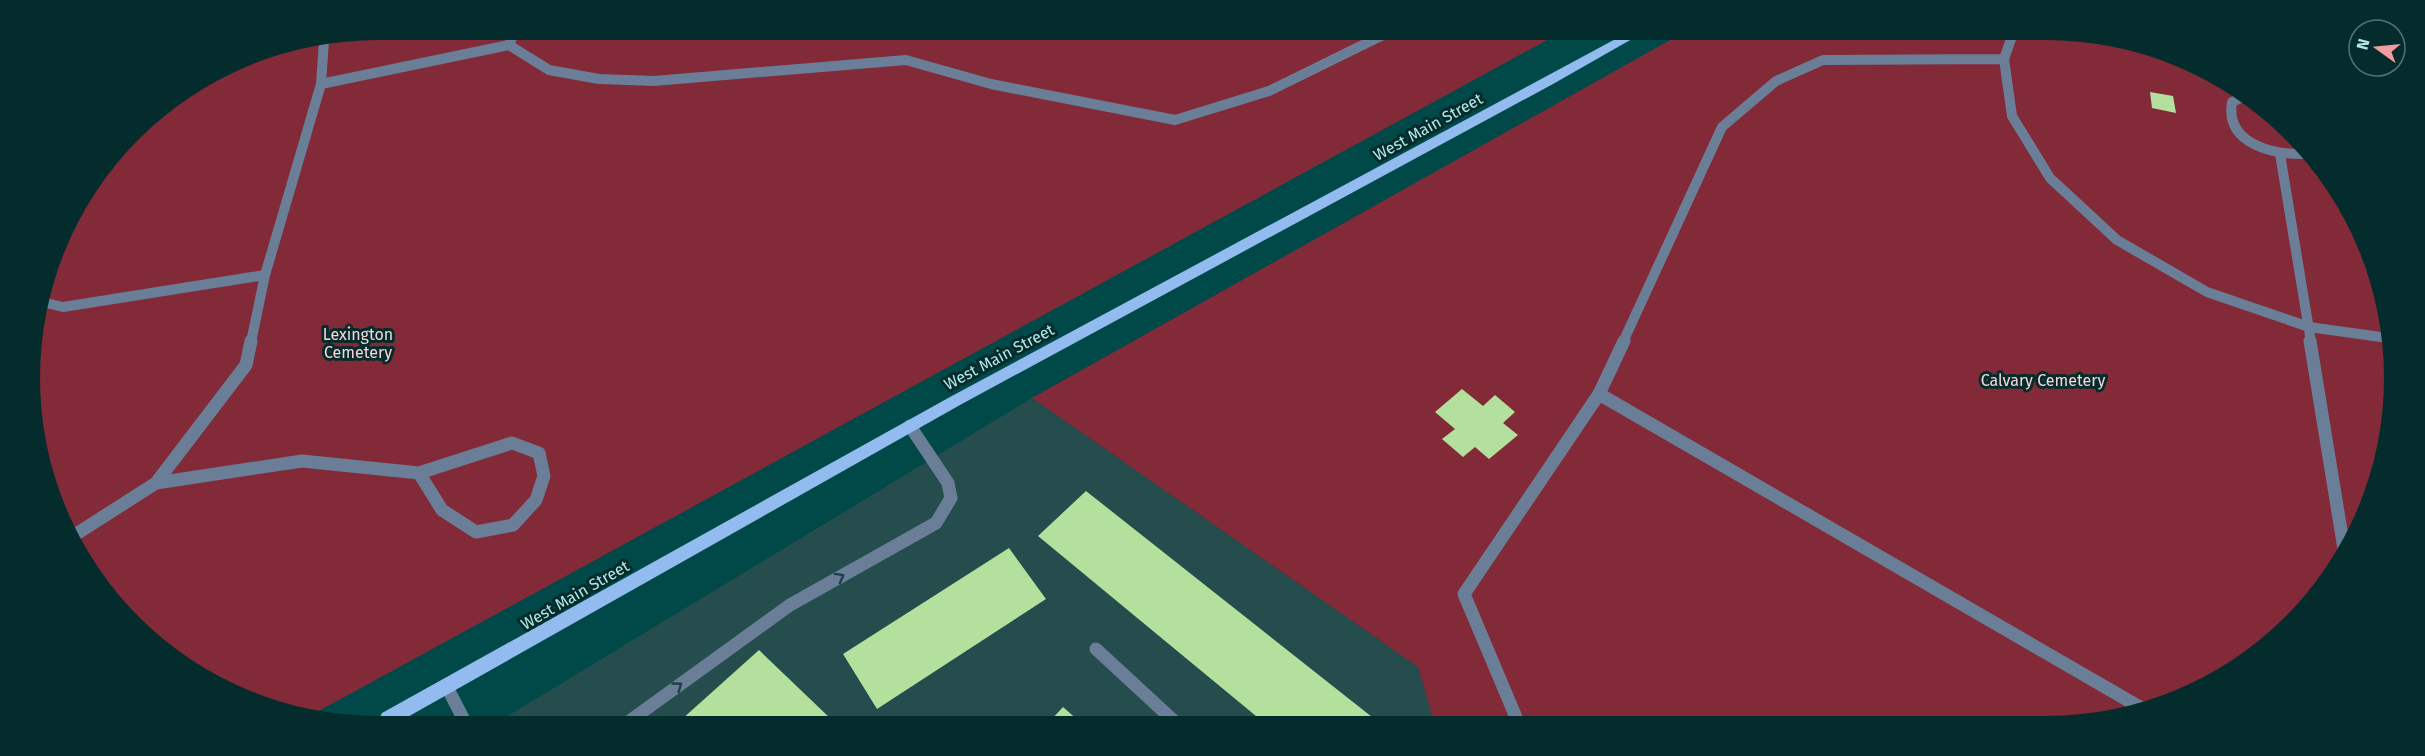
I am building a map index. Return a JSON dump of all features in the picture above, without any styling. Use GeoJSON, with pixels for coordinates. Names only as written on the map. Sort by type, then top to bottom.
{"type":"FeatureCollection","features":[{"type":"Feature","properties":{"kind":"main road","name":"West Main Street"},"geometry":{"type":"LineString","coordinates":[[394,716],[910,426],[1624,40]]}},
{"type":"Feature","properties":{"kind":"lane"},"geometry":{"type":"LineString","coordinates":[[509,45],[511,40]]}},
{"type":"Feature","properties":{"kind":"lane"},"geometry":{"type":"LineString","coordinates":[[321,84],[509,45],[549,70],[599,79],[654,81],[906,60],[991,84],[1175,120],[1269,91],[1373,40]]}},
{"type":"Feature","properties":{"kind":"lane"},"geometry":{"type":"LineString","coordinates":[[2011,40],[2004,58],[2012,116],[2050,178],[2117,240],[2207,292],[2309,327],[2382,337]]}},
{"type":"Feature","properties":{"kind":"lane"},"geometry":{"type":"LineString","coordinates":[[78,533],[156,483],[246,364],[265,275],[321,84],[324,45]]}},
{"type":"Feature","properties":{"kind":"lane"},"geometry":{"type":"LineString","coordinates":[[1515,716],[1464,594],[1599,394],[1722,126],[1776,81],[1823,60],[2004,58]]}},
{"type":"Feature","properties":{"kind":"lane"},"geometry":{"type":"LineString","coordinates":[[2238,99],[2232,102],[2229,110],[2230,120],[2237,131],[2249,141],[2280,154],[2300,154]]}},
{"type":"Feature","properties":{"kind":"lane"},"geometry":{"type":"LineString","coordinates":[[2280,154],[2343,539]]}},
{"type":"Feature","properties":{"kind":"lane"},"geometry":{"type":"LineString","coordinates":[[49,304],[63,307],[265,275]]}},
{"type":"Feature","properties":{"kind":"lane"},"geometry":{"type":"LineString","coordinates":[[1599,394],[2134,704]]}},
{"type":"Feature","properties":{"kind":"lane"},"geometry":{"type":"LineString","coordinates":[[637,716],[790,605],[936,523],[951,498],[948,483],[910,426]]}},
{"type":"Feature","properties":{"kind":"lane"},"geometry":{"type":"LineString","coordinates":[[156,483],[302,461],[419,473],[512,443],[539,453],[544,476],[536,500],[513,525],[476,532],[442,510],[419,473]]}},
{"type":"Feature","properties":{"kind":"lane"},"geometry":{"type":"LineString","coordinates":[[1096,649],[1169,716]]}},
{"type":"Feature","properties":{"kind":"lane"},"geometry":{"type":"LineString","coordinates":[[447,687],[462,716]]}},
{"type":"Feature","properties":{"kind":"shaded area"},"geometry":{"type":"Polygon","coordinates":[[[1032,398],[1418,667],[1432,716],[508,716],[1032,398]]]}},
{"type":"Feature","properties":{"kind":"green space","name":"Lexington Cemetery"},"geometry":{"type":"Polygon","coordinates":[[[378,40],[1547,40],[320,710],[270,698],[229,681],[190,659],[155,632],[124,601],[97,566],[75,527],[58,486],[43,422],[41,356],[52,291],[75,229],[97,190],[124,155],[155,124],[190,97],[209,86],[270,58],[334,43],[378,40]]]}},
{"type":"Feature","properties":{"kind":"green space","name":"Calvary Cemetery"},"geometry":{"type":"Polygon","coordinates":[[[1670,40],[2069,41],[2113,47],[2176,66],[2235,97],[2270,124],[2301,155],[2328,190],[2350,229],[2367,270],[2378,312],[2384,356],[2382,422],[2367,486],[2339,547],[2328,566],[2301,601],[2270,632],[2235,659],[2196,681],[2155,698],[2113,709],[2047,716],[1432,716],[1418,667],[1032,398],[1670,40]]]}},
{"type":"Feature","properties":{"kind":"building"},"geometry":{"type":"Polygon","coordinates":[[[2150,92],[2173,96],[2176,113],[2152,108],[2150,92]]]}},
{"type":"Feature","properties":{"kind":"building"},"geometry":{"type":"Polygon","coordinates":[[[1462,389],[1483,406],[1495,395],[1515,412],[1503,423],[1518,435],[1489,459],[1475,447],[1463,457],[1442,439],[1455,429],[1435,412],[1462,389]]]}},
{"type":"Feature","properties":{"kind":"building"},"geometry":{"type":"Polygon","coordinates":[[[1086,491],[1371,716],[1256,716],[1038,536],[1086,491]]]}},
{"type":"Feature","properties":{"kind":"building"},"geometry":{"type":"Polygon","coordinates":[[[1009,548],[1046,599],[877,709],[843,654],[1009,548]]]}},
{"type":"Feature","properties":{"kind":"building"},"geometry":{"type":"Polygon","coordinates":[[[759,650],[828,716],[685,716],[759,650]]]}},
{"type":"Feature","properties":{"kind":"building"},"geometry":{"type":"Polygon","coordinates":[[[1063,707],[1073,716],[1055,716],[1063,707]]]}}]}
